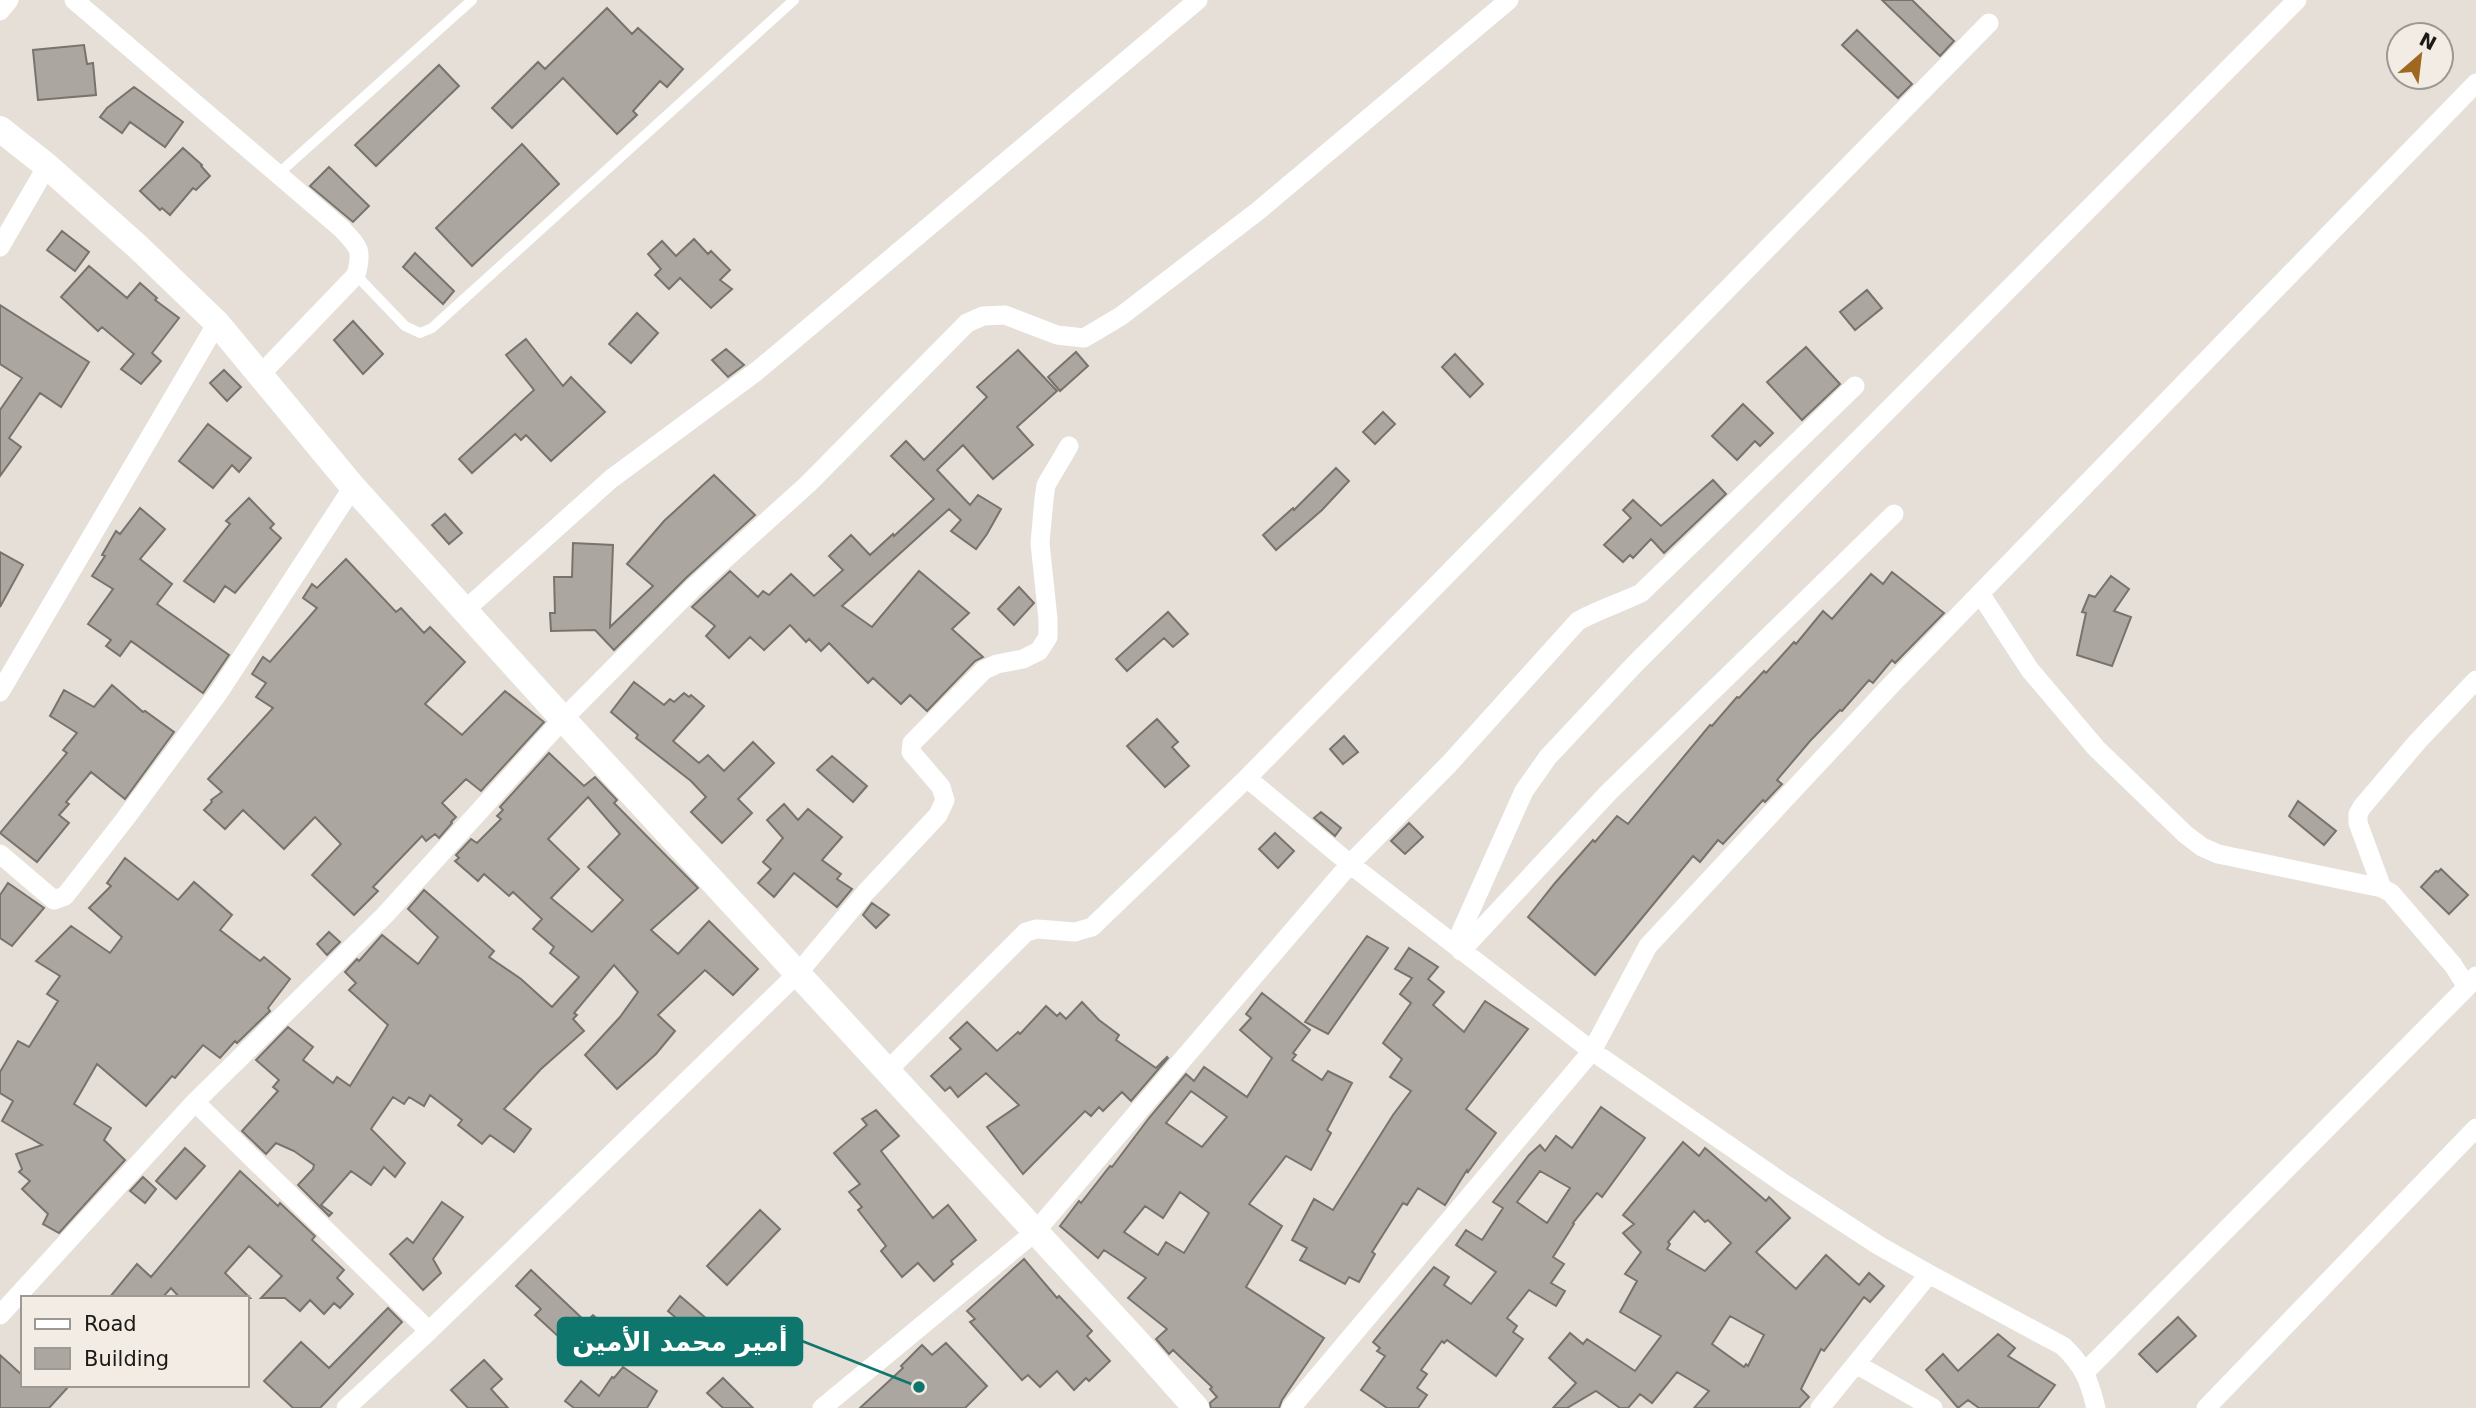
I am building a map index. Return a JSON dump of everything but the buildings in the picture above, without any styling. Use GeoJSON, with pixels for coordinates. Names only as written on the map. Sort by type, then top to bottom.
{"type":"FeatureCollection","features":[{"type":"Feature","properties":{"kind":"street"},"geometry":{"type":"LineString","coordinates":[[0,12],[9,0]]}},
{"type":"Feature","properties":{"kind":"street"},"geometry":{"type":"LineString","coordinates":[[74,0],[342,229],[358,246],[361,258],[356,275],[260,376]]}},
{"type":"Feature","properties":{"kind":"street"},"geometry":{"type":"LineString","coordinates":[[465,610],[611,479],[757,371],[1199,0]]}},
{"type":"Feature","properties":{"kind":"street"},"geometry":{"type":"LineString","coordinates":[[0,1315],[195,1102],[385,915],[563,719],[694,587],[808,484],[967,323],[983,316],[1005,315],[1057,335],[1084,338],[1121,316],[1258,211],[1509,0]]}},
{"type":"Feature","properties":{"kind":"street"},"geometry":{"type":"LineString","coordinates":[[1458,948],[1524,792],[1563,740],[1644,655],[2297,0]]}},
{"type":"Feature","properties":{"kind":"street"},"geometry":{"type":"LineString","coordinates":[[888,1070],[1026,932],[1037,929],[1075,932],[1092,927],[1247,778],[1989,23]]}},
{"type":"Feature","properties":{"kind":"street"},"geometry":{"type":"LineString","coordinates":[[1291,1408],[1592,1051],[1648,946],[1892,684],[2476,83]]}},
{"type":"Feature","properties":{"kind":"street"},"geometry":{"type":"LineString","coordinates":[[0,129],[47,166],[137,246],[217,323],[353,487],[1196,1408]]}},
{"type":"Feature","properties":{"kind":"street"},"geometry":{"type":"LineString","coordinates":[[0,247],[47,166]]}},
{"type":"Feature","properties":{"kind":"street"},"geometry":{"type":"LineString","coordinates":[[0,692],[217,323]]}},
{"type":"Feature","properties":{"kind":"street"},"geometry":{"type":"LineString","coordinates":[[822,1408],[1035,1232],[1350,864],[1449,764],[1578,621],[1597,610],[1616,605],[1641,593],[1855,386]]}},
{"type":"Feature","properties":{"kind":"street"},"geometry":{"type":"LineString","coordinates":[[346,1408],[799,972],[866,892],[939,815],[945,800],[941,787],[911,752],[912,743],[984,670],[997,664],[1023,659],[1039,651],[1048,637],[1040,543],[1044,499],[1046,485],[1069,446]]}},
{"type":"Feature","properties":{"kind":"street"},"geometry":{"type":"LineString","coordinates":[[0,854],[54,900],[65,896],[219,692],[353,487]]}},
{"type":"Feature","properties":{"kind":"street"},"geometry":{"type":"LineString","coordinates":[[1458,948],[1608,793],[1894,514]]}},
{"type":"Feature","properties":{"kind":"street"},"geometry":{"type":"LineString","coordinates":[[1981,595],[2030,670],[2096,748],[2185,834],[2218,855],[2382,888],[2391,893],[2453,965],[2471,981],[2085,1372]]}},
{"type":"Feature","properties":{"kind":"street"},"geometry":{"type":"LineString","coordinates":[[2382,888],[2358,823],[2358,814],[2418,741],[2476,680]]}},
{"type":"Feature","properties":{"kind":"street"},"geometry":{"type":"LineString","coordinates":[[1247,778],[1350,864],[1592,1051],[1786,1185],[1929,1274],[2063,1346],[2079,1361],[2085,1372],[2095,1408]]}},
{"type":"Feature","properties":{"kind":"street"},"geometry":{"type":"LineString","coordinates":[[195,1102],[429,1331]]}},
{"type":"Feature","properties":{"kind":"street"},"geometry":{"type":"LineString","coordinates":[[2206,1408],[2476,1128]]}},
{"type":"Feature","properties":{"kind":"street"},"geometry":{"type":"LineString","coordinates":[[1820,1408],[1929,1274]]}},
{"type":"Feature","properties":{"kind":"street"},"geometry":{"type":"LineString","coordinates":[[1856,1364],[1933,1408]]}},
{"type":"Feature","properties":{"kind":"lane"},"geometry":{"type":"LineString","coordinates":[[278,174],[472,0]]}},
{"type":"Feature","properties":{"kind":"lane"},"geometry":{"type":"LineString","coordinates":[[356,275],[405,327],[420,333],[432,328],[794,0]]}},
{"type":"Feature","properties":{"kind":"place","name":"أمير محمد الأمين"},"geometry":{"type":"Point","coordinates":[919,1387]}}]}
